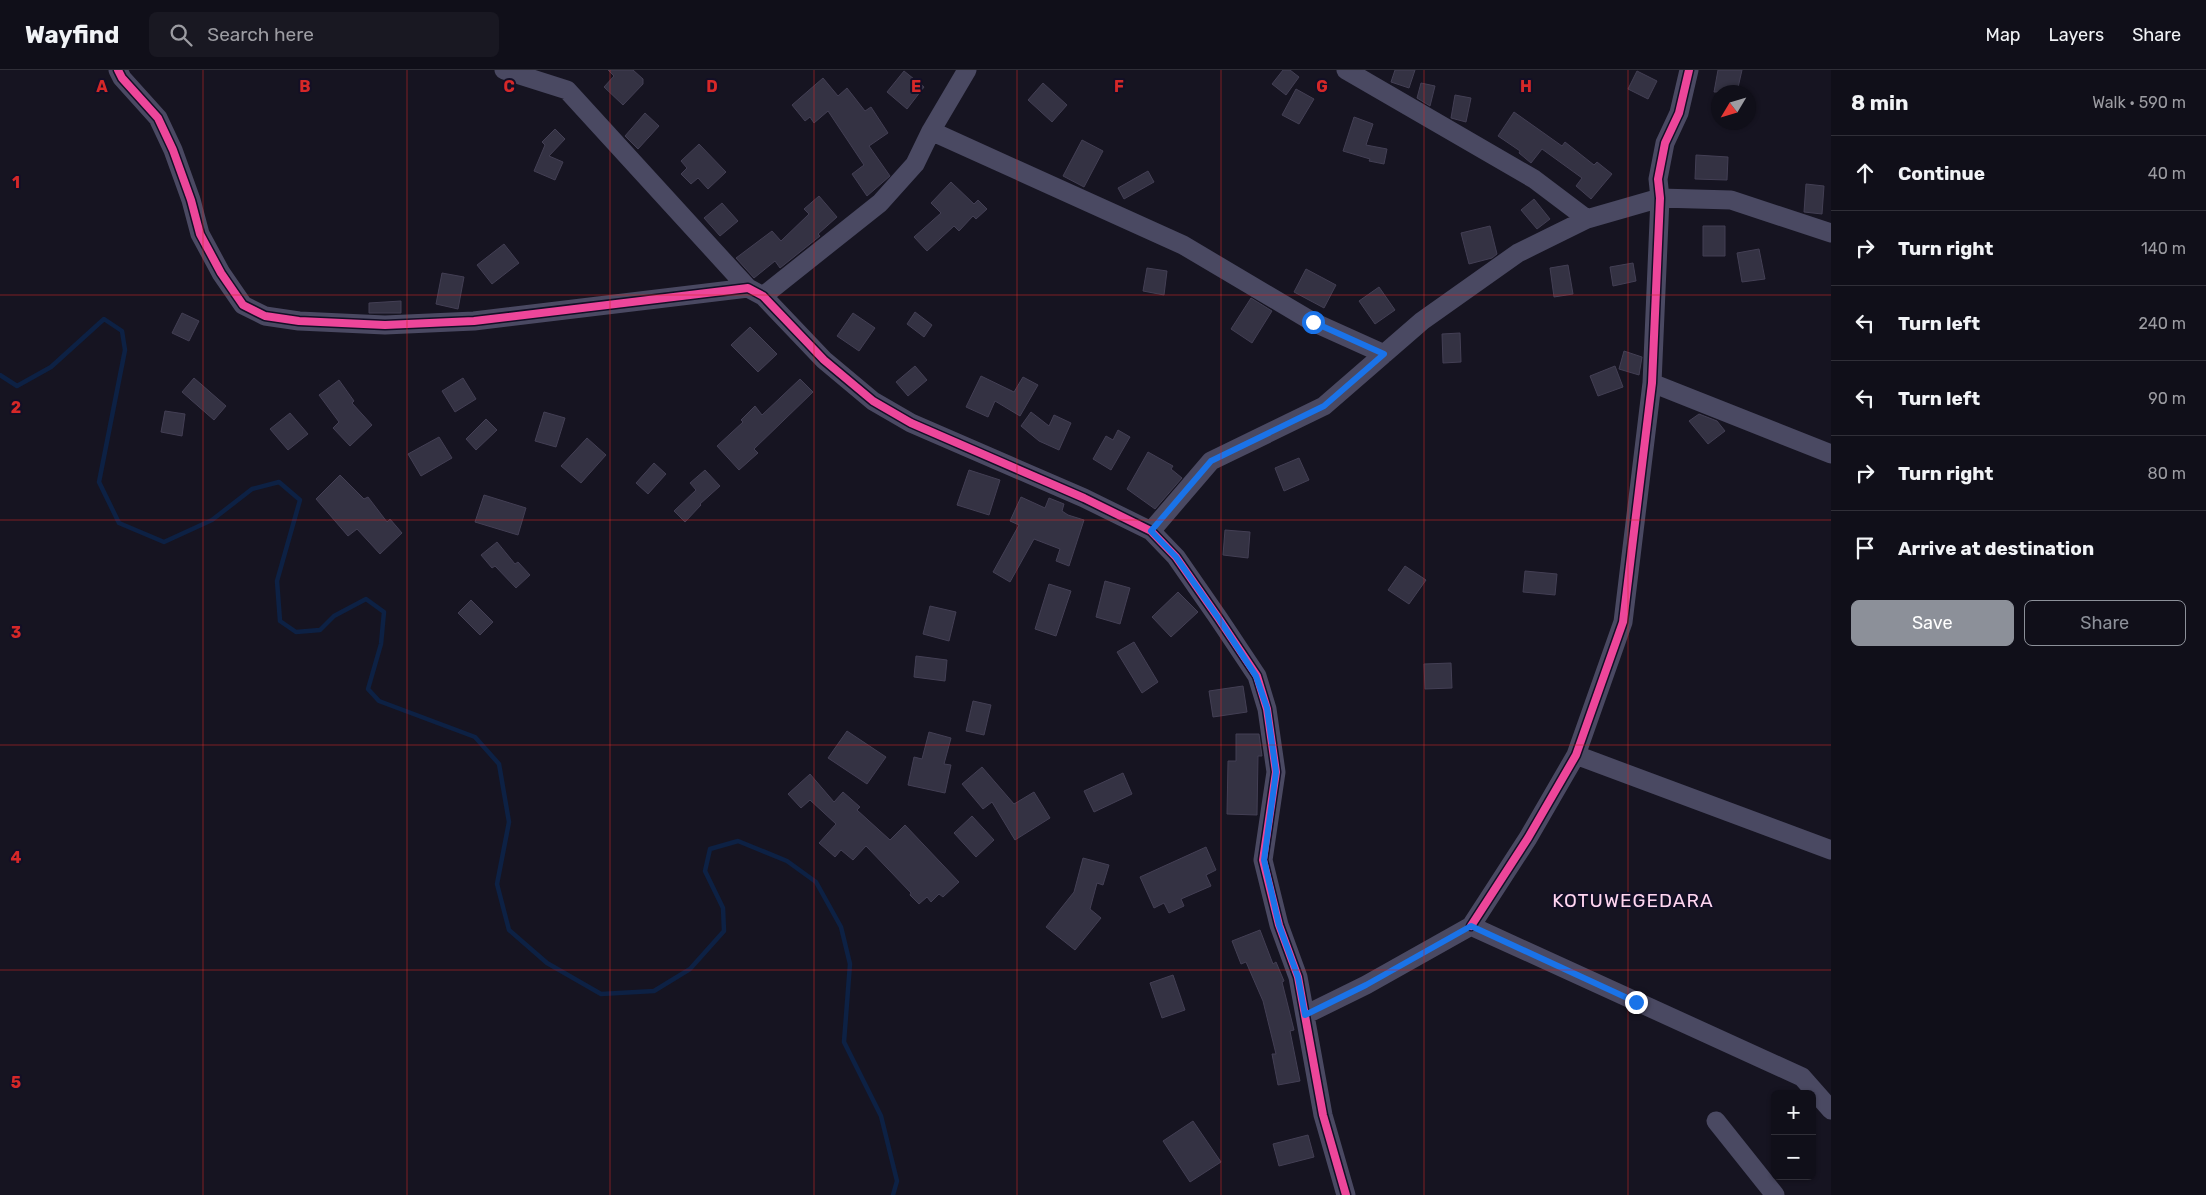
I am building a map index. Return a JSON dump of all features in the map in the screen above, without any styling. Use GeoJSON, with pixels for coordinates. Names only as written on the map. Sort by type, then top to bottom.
{"type":"FeatureCollection","features":[{"type":"Feature","properties":{"kind":"street"},"geometry":{"type":"LineString","coordinates":[[118,70],[122,78],[158,118],[173,150],[191,200],[200,234],[221,273],[243,305],[265,316],[299,321],[384,325],[474,321],[755,292],[880,203],[915,164],[931,131],[967,70]]}},
{"type":"Feature","properties":{"kind":"street"},"geometry":{"type":"LineString","coordinates":[[504,70],[567,90],[755,292],[824,360],[873,401],[911,423],[1084,498],[1151,531],[1176,557],[1256,676],[1267,708],[1276,772],[1264,860],[1279,925],[1298,977],[1323,1115],[1346,1195]]}},
{"type":"Feature","properties":{"kind":"street"},"geometry":{"type":"LineString","coordinates":[[1346,70],[1534,179],[1587,219]]}},
{"type":"Feature","properties":{"kind":"street"},"geometry":{"type":"LineString","coordinates":[[1305,1015],[1366,985],[1471,926],[1528,838],[1576,755],[1623,622],[1652,383],[1660,198],[1658,179],[1665,143],[1679,113],[1689,70]]}},
{"type":"Feature","properties":{"kind":"street"},"geometry":{"type":"LineString","coordinates":[[931,131],[1183,245],[1313,322],[1384,354]]}},
{"type":"Feature","properties":{"kind":"street"},"geometry":{"type":"LineString","coordinates":[[1151,531],[1211,461],[1324,406],[1422,321],[1518,253],[1587,219],[1660,198],[1731,200],[1831,232]]}},
{"type":"Feature","properties":{"kind":"street"},"geometry":{"type":"LineString","coordinates":[[1652,383],[1831,454]]}},
{"type":"Feature","properties":{"kind":"street"},"geometry":{"type":"LineString","coordinates":[[1576,755],[1831,850]]}},
{"type":"Feature","properties":{"kind":"street"},"geometry":{"type":"LineString","coordinates":[[1471,926],[1802,1076],[1831,1110]]}},
{"type":"Feature","properties":{"kind":"street"},"geometry":{"type":"LineString","coordinates":[[1716,1121],[1775,1195]]}},
{"type":"Feature","properties":{"kind":"building"},"geometry":{"type":"Polygon","coordinates":[[[608,70],[633,70],[643,79],[643,84],[623,105],[604,87],[614,76],[608,70]]]}},
{"type":"Feature","properties":{"kind":"building"},"geometry":{"type":"Polygon","coordinates":[[[1283,70],[1290,70],[1299,77],[1286,95],[1272,84],[1283,70]]]}},
{"type":"Feature","properties":{"kind":"building"},"geometry":{"type":"Polygon","coordinates":[[[1395,70],[1415,70],[1409,88],[1391,82],[1395,70]]]}},
{"type":"Feature","properties":{"kind":"building"},"geometry":{"type":"Polygon","coordinates":[[[1718,70],[1742,70],[1739,85],[1715,85],[1718,70]]]}},
{"type":"Feature","properties":{"kind":"building"},"geometry":{"type":"Polygon","coordinates":[[[904,71],[924,87],[907,109],[887,92],[904,71]]]}},
{"type":"Feature","properties":{"kind":"building"},"geometry":{"type":"Polygon","coordinates":[[[1637,71],[1657,81],[1648,99],[1628,89],[1637,71]]]}},
{"type":"Feature","properties":{"kind":"building"},"geometry":{"type":"Polygon","coordinates":[[[823,78],[838,96],[847,88],[865,111],[871,107],[888,133],[869,146],[890,176],[867,196],[852,174],[864,165],[828,111],[814,123],[810,117],[805,121],[792,105],[823,78]]]}},
{"type":"Feature","properties":{"kind":"building"},"geometry":{"type":"Polygon","coordinates":[[[1043,83],[1067,105],[1052,122],[1028,100],[1043,83]]]}},
{"type":"Feature","properties":{"kind":"building"},"geometry":{"type":"Polygon","coordinates":[[[1421,83],[1435,86],[1430,106],[1417,98],[1421,83]]]}},
{"type":"Feature","properties":{"kind":"building"},"geometry":{"type":"Polygon","coordinates":[[[1296,89],[1314,99],[1299,124],[1282,115],[1296,89]]]}},
{"type":"Feature","properties":{"kind":"building"},"geometry":{"type":"Polygon","coordinates":[[[1455,95],[1471,98],[1466,122],[1451,118],[1455,95]]]}},
{"type":"Feature","properties":{"kind":"building"},"geometry":{"type":"Polygon","coordinates":[[[1514,112],[1562,146],[1565,142],[1594,165],[1597,162],[1612,174],[1591,199],[1576,186],[1582,178],[1542,149],[1531,163],[1519,153],[1520,151],[1498,136],[1514,112]]]}},
{"type":"Feature","properties":{"kind":"building"},"geometry":{"type":"Polygon","coordinates":[[[645,113],[659,126],[638,149],[625,136],[645,113]]]}},
{"type":"Feature","properties":{"kind":"building"},"geometry":{"type":"Polygon","coordinates":[[[1354,117],[1373,124],[1366,145],[1387,149],[1384,164],[1369,161],[1370,159],[1343,151],[1354,117]]]}},
{"type":"Feature","properties":{"kind":"building"},"geometry":{"type":"Polygon","coordinates":[[[555,129],[565,139],[549,156],[563,162],[555,180],[534,171],[545,145],[542,142],[555,129]]]}},
{"type":"Feature","properties":{"kind":"building"},"geometry":{"type":"Polygon","coordinates":[[[1082,140],[1103,151],[1084,187],[1063,176],[1082,140]]]}},
{"type":"Feature","properties":{"kind":"building"},"geometry":{"type":"Polygon","coordinates":[[[699,144],[726,172],[708,189],[698,178],[691,184],[681,174],[687,168],[681,161],[699,144]]]}},
{"type":"Feature","properties":{"kind":"building"},"geometry":{"type":"Polygon","coordinates":[[[1696,155],[1728,157],[1727,180],[1695,179],[1696,155]]]}},
{"type":"Feature","properties":{"kind":"building"},"geometry":{"type":"Polygon","coordinates":[[[1148,171],[1154,182],[1124,199],[1118,188],[1148,171]]]}},
{"type":"Feature","properties":{"kind":"building"},"geometry":{"type":"Polygon","coordinates":[[[951,182],[974,204],[978,200],[987,209],[976,219],[973,216],[959,231],[954,226],[927,251],[914,237],[941,213],[931,203],[951,182]]]}},
{"type":"Feature","properties":{"kind":"building"},"geometry":{"type":"Polygon","coordinates":[[[1806,184],[1824,186],[1822,214],[1804,212],[1806,184]]]}},
{"type":"Feature","properties":{"kind":"building"},"geometry":{"type":"Polygon","coordinates":[[[819,196],[837,217],[818,234],[820,236],[780,268],[775,261],[754,278],[736,258],[772,231],[781,241],[809,214],[804,209],[819,196]]]}},
{"type":"Feature","properties":{"kind":"building"},"geometry":{"type":"Polygon","coordinates":[[[1534,199],[1550,219],[1537,229],[1521,210],[1534,199]]]}},
{"type":"Feature","properties":{"kind":"building"},"geometry":{"type":"Polygon","coordinates":[[[722,203],[738,221],[720,236],[704,218],[722,203]]]}},
{"type":"Feature","properties":{"kind":"building"},"geometry":{"type":"Polygon","coordinates":[[[1490,226],[1497,254],[1492,258],[1469,264],[1461,233],[1490,226]]]}},
{"type":"Feature","properties":{"kind":"building"},"geometry":{"type":"Polygon","coordinates":[[[1703,226],[1725,226],[1725,256],[1703,256],[1703,226]]]}},
{"type":"Feature","properties":{"kind":"building"},"geometry":{"type":"Polygon","coordinates":[[[504,244],[519,263],[492,284],[477,265],[504,244]]]}},
{"type":"Feature","properties":{"kind":"building"},"geometry":{"type":"Polygon","coordinates":[[[1759,249],[1765,279],[1742,282],[1737,253],[1759,249]]]}},
{"type":"Feature","properties":{"kind":"building"},"geometry":{"type":"Polygon","coordinates":[[[1633,263],[1636,281],[1613,286],[1610,267],[1633,263]]]}},
{"type":"Feature","properties":{"kind":"building"},"geometry":{"type":"Polygon","coordinates":[[[1568,265],[1573,294],[1554,297],[1550,268],[1568,265]]]}},
{"type":"Feature","properties":{"kind":"building"},"geometry":{"type":"Polygon","coordinates":[[[1147,268],[1167,271],[1164,295],[1143,291],[1147,268]]]}},
{"type":"Feature","properties":{"kind":"building"},"geometry":{"type":"Polygon","coordinates":[[[1306,269],[1336,285],[1324,308],[1294,292],[1306,269]]]}},
{"type":"Feature","properties":{"kind":"building"},"geometry":{"type":"Polygon","coordinates":[[[442,273],[464,277],[458,309],[436,304],[442,273]]]}},
{"type":"Feature","properties":{"kind":"building"},"geometry":{"type":"Polygon","coordinates":[[[1379,287],[1395,310],[1375,324],[1359,301],[1379,287]]]}},
{"type":"Feature","properties":{"kind":"building"},"geometry":{"type":"Polygon","coordinates":[[[1251,298],[1272,311],[1252,343],[1231,329],[1251,298]]]}},
{"type":"Feature","properties":{"kind":"building"},"geometry":{"type":"Polygon","coordinates":[[[401,301],[401,313],[369,313],[369,303],[401,301]]]}},
{"type":"Feature","properties":{"kind":"building"},"geometry":{"type":"Polygon","coordinates":[[[915,312],[932,325],[924,337],[907,324],[915,312]]]}},
{"type":"Feature","properties":{"kind":"building"},"geometry":{"type":"Polygon","coordinates":[[[182,313],[199,321],[189,341],[172,333],[182,313]]]}},
{"type":"Feature","properties":{"kind":"building"},"geometry":{"type":"Polygon","coordinates":[[[853,313],[875,328],[859,351],[837,336],[853,313]]]}},
{"type":"Feature","properties":{"kind":"building"},"geometry":{"type":"Polygon","coordinates":[[[750,327],[777,354],[758,372],[731,345],[750,327]]]}},
{"type":"Feature","properties":{"kind":"building"},"geometry":{"type":"Polygon","coordinates":[[[1460,333],[1461,362],[1443,363],[1442,334],[1460,333]]]}},
{"type":"Feature","properties":{"kind":"building"},"geometry":{"type":"Polygon","coordinates":[[[1624,351],[1642,357],[1639,375],[1619,369],[1624,351]]]}},
{"type":"Feature","properties":{"kind":"building"},"geometry":{"type":"Polygon","coordinates":[[[915,366],[927,380],[908,396],[896,382],[915,366]]]}},
{"type":"Feature","properties":{"kind":"building"},"geometry":{"type":"Polygon","coordinates":[[[1615,366],[1623,387],[1598,396],[1590,376],[1615,366]]]}},
{"type":"Feature","properties":{"kind":"building"},"geometry":{"type":"Polygon","coordinates":[[[981,376],[1014,392],[1023,377],[1038,385],[1020,416],[995,401],[988,417],[966,407],[981,376]]]}},
{"type":"Feature","properties":{"kind":"building"},"geometry":{"type":"Polygon","coordinates":[[[194,378],[226,406],[214,420],[182,392],[194,378]]]}},
{"type":"Feature","properties":{"kind":"building"},"geometry":{"type":"Polygon","coordinates":[[[463,378],[476,399],[455,412],[442,391],[463,378]]]}},
{"type":"Feature","properties":{"kind":"building"},"geometry":{"type":"Polygon","coordinates":[[[800,379],[813,392],[754,449],[758,453],[739,470],[717,446],[743,422],[741,420],[755,406],[762,415],[800,379]]]}},
{"type":"Feature","properties":{"kind":"building"},"geometry":{"type":"Polygon","coordinates":[[[339,380],[354,401],[352,403],[372,425],[350,446],[333,428],[339,422],[319,395],[339,380]]]}},
{"type":"Feature","properties":{"kind":"building"},"geometry":{"type":"Polygon","coordinates":[[[165,411],[185,414],[182,436],[161,432],[165,411]]]}},
{"type":"Feature","properties":{"kind":"building"},"geometry":{"type":"Polygon","coordinates":[[[544,412],[565,418],[556,447],[535,441],[544,412]]]}},
{"type":"Feature","properties":{"kind":"building"},"geometry":{"type":"Polygon","coordinates":[[[1031,412],[1049,426],[1054,415],[1071,423],[1059,450],[1039,441],[1021,426],[1031,412]]]}},
{"type":"Feature","properties":{"kind":"building"},"geometry":{"type":"Polygon","coordinates":[[[290,413],[308,434],[288,450],[270,429],[290,413]]]}},
{"type":"Feature","properties":{"kind":"building"},"geometry":{"type":"Polygon","coordinates":[[[1699,414],[1717,421],[1725,431],[1708,444],[1689,421],[1699,414]]]}},
{"type":"Feature","properties":{"kind":"building"},"geometry":{"type":"Polygon","coordinates":[[[486,419],[497,430],[476,450],[466,439],[486,419]]]}},
{"type":"Feature","properties":{"kind":"building"},"geometry":{"type":"Polygon","coordinates":[[[1118,430],[1130,437],[1111,470],[1093,459],[1106,436],[1113,440],[1118,430]]]}},
{"type":"Feature","properties":{"kind":"building"},"geometry":{"type":"Polygon","coordinates":[[[439,437],[452,458],[421,476],[408,454],[439,437]]]}},
{"type":"Feature","properties":{"kind":"building"},"geometry":{"type":"Polygon","coordinates":[[[587,438],[606,455],[581,483],[561,466],[587,438]]]}},
{"type":"Feature","properties":{"kind":"building"},"geometry":{"type":"Polygon","coordinates":[[[1148,452],[1173,466],[1171,469],[1182,478],[1155,509],[1127,489],[1148,452]]]}},
{"type":"Feature","properties":{"kind":"building"},"geometry":{"type":"Polygon","coordinates":[[[1299,458],[1309,480],[1284,491],[1275,468],[1299,458]]]}},
{"type":"Feature","properties":{"kind":"building"},"geometry":{"type":"Polygon","coordinates":[[[654,463],[666,474],[648,494],[636,483],[654,463]]]}},
{"type":"Feature","properties":{"kind":"building"},"geometry":{"type":"Polygon","coordinates":[[[705,470],[720,486],[700,504],[685,522],[674,511],[696,490],[690,483],[705,470]]]}},
{"type":"Feature","properties":{"kind":"building"},"geometry":{"type":"Polygon","coordinates":[[[969,470],[1000,480],[989,515],[957,505],[969,470]]]}},
{"type":"Feature","properties":{"kind":"building"},"geometry":{"type":"Polygon","coordinates":[[[340,475],[364,499],[368,497],[387,522],[390,519],[402,533],[380,554],[357,529],[348,536],[316,499],[340,475]]]}},
{"type":"Feature","properties":{"kind":"building"},"geometry":{"type":"Polygon","coordinates":[[[484,495],[526,508],[518,535],[475,522],[484,495]]]}},
{"type":"Feature","properties":{"kind":"building"},"geometry":{"type":"Polygon","coordinates":[[[1021,497],[1045,508],[1049,498],[1064,504],[1062,511],[1068,515],[1084,520],[1069,566],[1056,561],[1060,549],[1034,539],[1010,582],[993,572],[1019,525],[1010,521],[1021,497]]]}},
{"type":"Feature","properties":{"kind":"building"},"geometry":{"type":"Polygon","coordinates":[[[1225,530],[1250,532],[1248,558],[1223,555],[1225,530]]]}},
{"type":"Feature","properties":{"kind":"building"},"geometry":{"type":"Polygon","coordinates":[[[497,542],[515,564],[518,562],[530,575],[516,588],[495,566],[492,568],[481,555],[497,542]]]}},
{"type":"Feature","properties":{"kind":"building"},"geometry":{"type":"Polygon","coordinates":[[[1405,566],[1426,580],[1409,604],[1388,590],[1405,566]]]}},
{"type":"Feature","properties":{"kind":"building"},"geometry":{"type":"Polygon","coordinates":[[[1525,571],[1557,574],[1555,595],[1523,592],[1525,571]]]}},
{"type":"Feature","properties":{"kind":"building"},"geometry":{"type":"Polygon","coordinates":[[[1105,581],[1130,588],[1120,624],[1096,617],[1105,581]]]}},
{"type":"Feature","properties":{"kind":"building"},"geometry":{"type":"Polygon","coordinates":[[[1049,584],[1071,591],[1056,636],[1035,629],[1049,584]]]}},
{"type":"Feature","properties":{"kind":"building"},"geometry":{"type":"Polygon","coordinates":[[[1178,592],[1198,612],[1171,637],[1152,617],[1178,592]]]}},
{"type":"Feature","properties":{"kind":"building"},"geometry":{"type":"Polygon","coordinates":[[[471,600],[493,622],[480,635],[458,613],[471,600]]]}},
{"type":"Feature","properties":{"kind":"building"},"geometry":{"type":"Polygon","coordinates":[[[930,606],[956,612],[949,641],[923,634],[930,606]]]}},
{"type":"Feature","properties":{"kind":"building"},"geometry":{"type":"Polygon","coordinates":[[[1134,642],[1158,682],[1142,693],[1117,652],[1134,642]]]}},
{"type":"Feature","properties":{"kind":"building"},"geometry":{"type":"Polygon","coordinates":[[[916,656],[947,660],[945,681],[914,677],[916,656]]]}},
{"type":"Feature","properties":{"kind":"building"},"geometry":{"type":"Polygon","coordinates":[[[1451,663],[1452,688],[1425,689],[1424,664],[1451,663]]]}},
{"type":"Feature","properties":{"kind":"building"},"geometry":{"type":"Polygon","coordinates":[[[1243,686],[1247,712],[1213,717],[1209,691],[1243,686]]]}},
{"type":"Feature","properties":{"kind":"building"},"geometry":{"type":"Polygon","coordinates":[[[973,701],[991,705],[984,735],[966,731],[973,701]]]}},
{"type":"Feature","properties":{"kind":"building"},"geometry":{"type":"Polygon","coordinates":[[[847,731],[886,757],[867,784],[828,758],[847,731]]]}},
{"type":"Feature","properties":{"kind":"building"},"geometry":{"type":"Polygon","coordinates":[[[929,732],[951,738],[944,764],[951,765],[945,793],[908,785],[914,757],[922,759],[929,732]]]}},
{"type":"Feature","properties":{"kind":"building"},"geometry":{"type":"Polygon","coordinates":[[[1236,734],[1259,734],[1262,756],[1258,756],[1257,815],[1227,814],[1228,761],[1236,761],[1236,734]]]}},
{"type":"Feature","properties":{"kind":"building"},"geometry":{"type":"Polygon","coordinates":[[[982,767],[1014,804],[1034,792],[1050,818],[1015,840],[992,802],[983,809],[962,784],[982,767]]]}},
{"type":"Feature","properties":{"kind":"building"},"geometry":{"type":"Polygon","coordinates":[[[1123,773],[1132,794],[1094,812],[1084,791],[1123,773]]]}},
{"type":"Feature","properties":{"kind":"building"},"geometry":{"type":"Polygon","coordinates":[[[810,774],[834,802],[843,792],[860,807],[857,810],[890,840],[905,825],[959,882],[943,897],[939,894],[931,902],[927,897],[919,904],[910,895],[911,893],[866,846],[853,860],[841,850],[835,857],[819,843],[836,824],[810,800],[801,808],[788,794],[810,774]]]}},
{"type":"Feature","properties":{"kind":"building"},"geometry":{"type":"Polygon","coordinates":[[[972,816],[994,840],[976,857],[954,833],[972,816]]]}},
{"type":"Feature","properties":{"kind":"building"},"geometry":{"type":"Polygon","coordinates":[[[1206,847],[1216,870],[1206,875],[1211,886],[1181,899],[1184,906],[1169,913],[1164,903],[1154,908],[1140,877],[1206,847]]]}},
{"type":"Feature","properties":{"kind":"building"},"geometry":{"type":"Polygon","coordinates":[[[1083,858],[1109,865],[1103,885],[1097,883],[1090,909],[1101,918],[1075,950],[1046,927],[1074,892],[1083,858]]]}},
{"type":"Feature","properties":{"kind":"building"},"geometry":{"type":"Polygon","coordinates":[[[1260,930],[1273,964],[1276,962],[1284,981],[1282,982],[1294,1030],[1290,1031],[1300,1081],[1278,1085],[1272,1054],[1276,1054],[1263,1001],[1246,962],[1241,964],[1232,941],[1260,930]]]}},
{"type":"Feature","properties":{"kind":"building"},"geometry":{"type":"Polygon","coordinates":[[[1173,975],[1185,1010],[1162,1018],[1150,983],[1173,975]]]}},
{"type":"Feature","properties":{"kind":"building"},"geometry":{"type":"Polygon","coordinates":[[[1193,1121],[1221,1162],[1190,1182],[1163,1141],[1193,1121]]]}},
{"type":"Feature","properties":{"kind":"building"},"geometry":{"type":"Polygon","coordinates":[[[1308,1135],[1314,1157],[1279,1166],[1273,1144],[1308,1135]]]}},
{"type":"Feature","properties":{"kind":"waterway"},"geometry":{"type":"LineString","coordinates":[[0,375],[17,386],[51,367],[104,319],[122,331],[125,350],[99,482],[119,523],[164,542],[212,520],[252,489],[279,482],[300,500],[277,581],[280,621],[296,632],[320,630],[334,616],[366,599],[384,612],[381,644],[368,689],[379,701],[475,737],[499,764],[509,822],[497,884],[509,930],[547,963],[601,994],[654,991],[690,969],[724,931],[723,908],[705,871],[710,849],[738,841],[787,861],[816,882],[841,927],[850,964],[844,1042],[881,1116],[897,1181],[893,1195]]}},
{"type":"Feature","properties":{"kind":"cycle path"},"geometry":{"type":"LineString","coordinates":[[118,70],[122,78],[158,118],[173,150],[191,200],[200,234],[221,273],[243,305],[265,316],[299,321],[385,325],[474,321],[748,288],[763,296],[824,360],[873,401],[911,423],[1084,498],[1151,531],[1176,557],[1257,676],[1267,709],[1276,772],[1263,860],[1279,925],[1298,977],[1323,1115],[1346,1195]]}},
{"type":"Feature","properties":{"kind":"cycle path"},"geometry":{"type":"LineString","coordinates":[[1471,926],[1528,838],[1576,755],[1623,622],[1652,383],[1660,198],[1658,179],[1665,143],[1679,113],[1689,70]]}},
{"type":"Feature","properties":{"kind":"district","name":"KOTUWEGEDARA"},"geometry":{"type":"Point","coordinates":[1633,900]}},
{"type":"Feature","properties":{"kind":"route"},"geometry":{"type":"LineString","coordinates":[[1313,322],[1384,354],[1324,406],[1211,461],[1151,531],[1176,557],[1219,619],[1256,676],[1267,708],[1271,748],[1276,772],[1264,860],[1279,925],[1298,977],[1305,1015],[1366,985],[1471,926],[1636,1002]]}}]}
